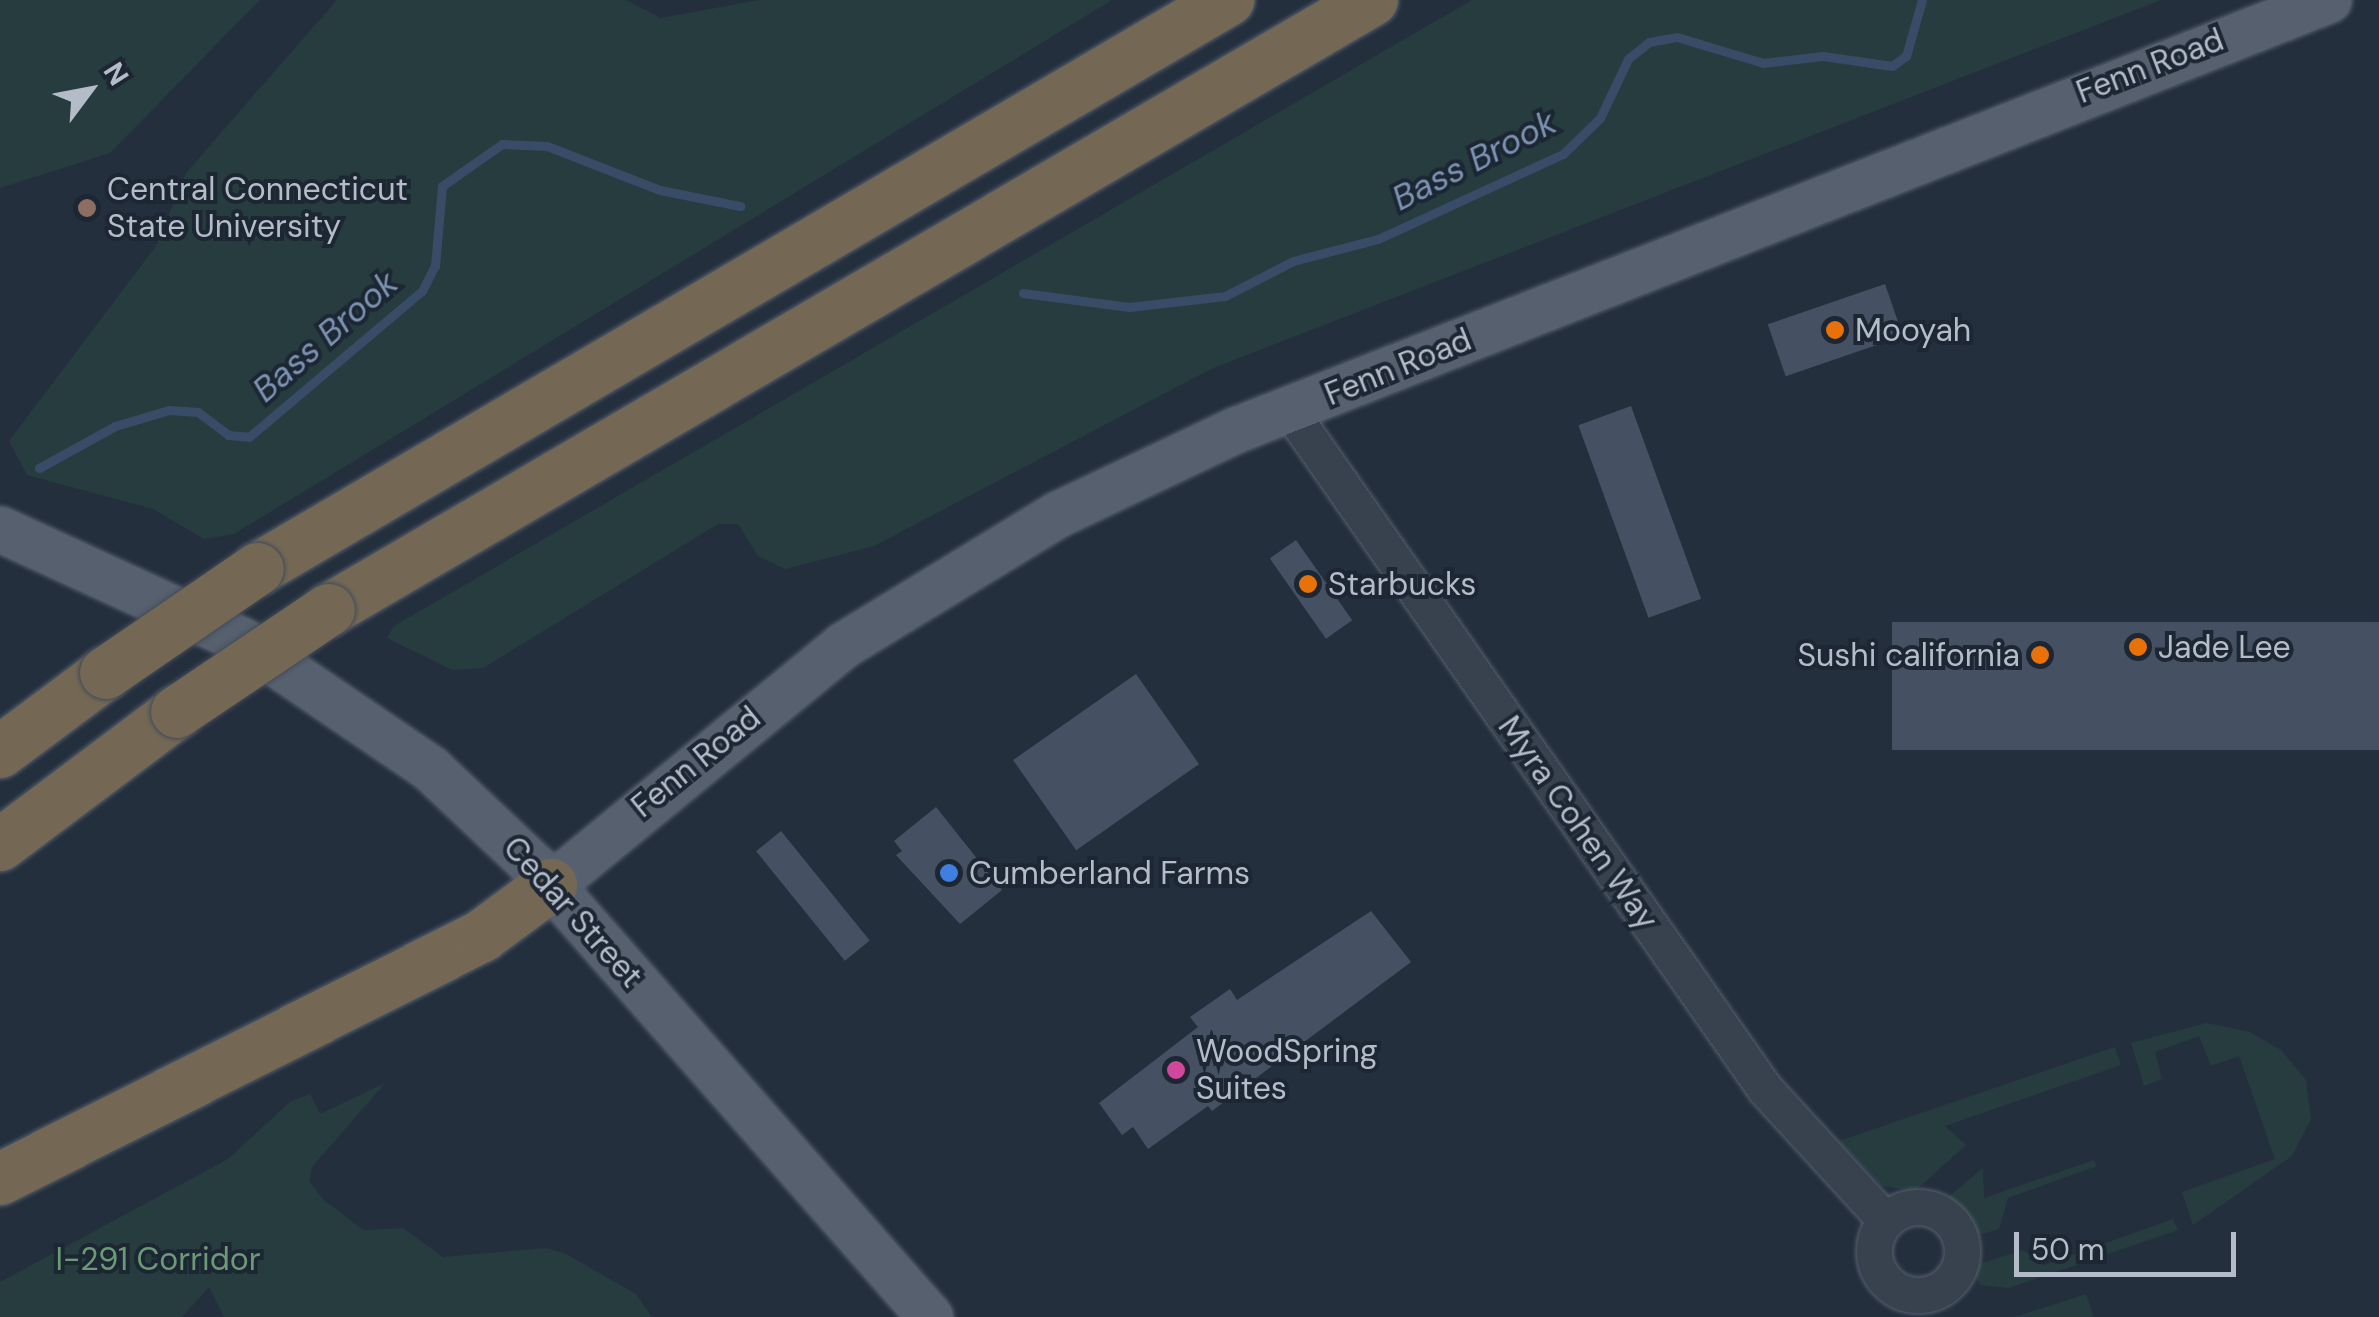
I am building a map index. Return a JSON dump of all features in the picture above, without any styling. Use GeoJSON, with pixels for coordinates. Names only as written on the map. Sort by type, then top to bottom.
{"type":"FeatureCollection","features":[{"type":"Feature","properties":{"kind":"highway"},"geometry":{"type":"LineString","coordinates":[[0,752],[106,673],[258,569],[1228,0]]}},
{"type":"Feature","properties":{"kind":"highway"},"geometry":{"type":"LineString","coordinates":[[0,845],[177,712],[329,610],[1372,0]]}},
{"type":"Feature","properties":{"kind":"highway"},"geometry":{"type":"LineString","coordinates":[[0,1178],[482,936],[551,885]]}},
{"type":"Feature","properties":{"kind":"main road","name":"Fenn Road"},"geometry":{"type":"LineString","coordinates":[[551,885],[671,780],[921,592],[1058,514],[1290,411],[1986,128],[2328,0]]}},
{"type":"Feature","properties":{"kind":"main road","name":"Cedar Street"},"geometry":{"type":"LineString","coordinates":[[0,529],[145,590],[284,664],[384,730],[551,885],[930,1317]]}},
{"type":"Feature","properties":{"kind":"street","name":"Myra Cohen Way"},"geometry":{"type":"LineString","coordinates":[[1290,411],[1765,1089],[1886,1221]]}},
{"type":"Feature","properties":{"kind":"green space"},"geometry":{"type":"Polygon","coordinates":[[[0,0],[260,0],[110,153],[0,188],[0,0]]]}},
{"type":"Feature","properties":{"kind":"green space"},"geometry":{"type":"Polygon","coordinates":[[[337,0],[626,0],[661,18],[759,0],[1112,0],[234,534],[204,539],[153,509],[27,475],[9,441],[156,246],[186,173],[337,0]]]}},
{"type":"Feature","properties":{"kind":"green space"},"geometry":{"type":"Polygon","coordinates":[[[1472,0],[2161,0],[1211,369],[874,546],[785,569],[758,556],[738,524],[718,524],[483,668],[452,670],[387,638],[394,626],[1472,0]]]}},
{"type":"Feature","properties":{"kind":"green space"},"geometry":{"type":"Polygon","coordinates":[[[2207,1023],[2250,1032],[2281,1050],[2306,1080],[2311,1119],[2292,1156],[2193,1225],[2182,1192],[2275,1159],[2239,1056],[2211,1066],[2199,1036],[2155,1052],[2162,1079],[2144,1086],[2131,1043],[2207,1023]]]}},
{"type":"Feature","properties":{"kind":"green space"},"geometry":{"type":"Polygon","coordinates":[[[2115,1047],[2121,1065],[1945,1126],[1966,1145],[1915,1191],[1882,1186],[1839,1141],[2115,1047]]]}},
{"type":"Feature","properties":{"kind":"green space","name":"I-291 Corridor"},"geometry":{"type":"Polygon","coordinates":[[[385,1083],[312,1167],[309,1181],[323,1199],[363,1230],[403,1228],[443,1257],[546,1248],[566,1254],[636,1294],[652,1317],[224,1317],[209,1287],[182,1317],[0,1317],[0,1282],[228,1159],[290,1102],[310,1094],[320,1114],[385,1083]]]}},
{"type":"Feature","properties":{"kind":"green space"},"geometry":{"type":"Polygon","coordinates":[[[2094,1160],[2097,1166],[2008,1198],[1999,1229],[1975,1236],[1948,1197],[1983,1168],[1984,1198],[2094,1160]]]}},
{"type":"Feature","properties":{"kind":"green space"},"geometry":{"type":"Polygon","coordinates":[[[2173,1219],[2178,1230],[2009,1288],[1980,1285],[1975,1274],[1979,1264],[2023,1250],[2044,1265],[2173,1219]]]}},
{"type":"Feature","properties":{"kind":"green space"},"geometry":{"type":"Polygon","coordinates":[[[2086,1294],[2094,1317],[2013,1317],[2018,1316],[2086,1294]]]}},
{"type":"Feature","properties":{"kind":"building","name":"Mooyah"},"geometry":{"type":"Polygon","coordinates":[[[1885,284],[1903,336],[1786,376],[1768,324],[1885,284]]]}},
{"type":"Feature","properties":{"kind":"building"},"geometry":{"type":"Polygon","coordinates":[[[1631,406],[1701,599],[1648,618],[1578,425],[1631,406]]]}},
{"type":"Feature","properties":{"kind":"building","name":"Starbucks"},"geometry":{"type":"Polygon","coordinates":[[[1296,540],[1352,620],[1326,639],[1270,558],[1296,540]]]}},
{"type":"Feature","properties":{"kind":"building"},"geometry":{"type":"Polygon","coordinates":[[[1892,622],[2379,622],[2379,750],[1892,750],[1892,622]]]}},
{"type":"Feature","properties":{"kind":"building"},"geometry":{"type":"Polygon","coordinates":[[[1136,674],[1199,764],[1076,850],[1013,760],[1136,674]]]}},
{"type":"Feature","properties":{"kind":"building","name":"Cumberland Farms"},"geometry":{"type":"Polygon","coordinates":[[[936,807],[1002,890],[960,924],[896,855],[902,851],[894,841],[936,807]]]}},
{"type":"Feature","properties":{"kind":"building"},"geometry":{"type":"Polygon","coordinates":[[[781,831],[870,941],[845,961],[756,851],[781,831]]]}},
{"type":"Feature","properties":{"kind":"building"},"geometry":{"type":"Polygon","coordinates":[[[1371,911],[1411,962],[1212,1111],[1208,1106],[1148,1149],[1133,1127],[1122,1135],[1099,1103],[1198,1027],[1190,1017],[1230,989],[1237,1000],[1371,911]]]}},
{"type":"Feature","properties":{"kind":"waterway","name":"Bass Brook"},"geometry":{"type":"LineString","coordinates":[[1023,293],[1129,307],[1225,296],[1293,261],[1378,239],[1563,154],[1600,118],[1628,59],[1649,42],[1677,37],[1763,63],[1823,56],[1892,66],[1906,56],[1922,0]]}},
{"type":"Feature","properties":{"kind":"waterway","name":"Bass Brook"},"geometry":{"type":"LineString","coordinates":[[39,468],[115,426],[169,410],[198,412],[228,435],[249,437],[422,291],[435,266],[442,186],[502,144],[547,146],[660,190],[740,206]]}},
{"type":"Feature","properties":{"kind":"place","name":"Central Connecticut State University"},"geometry":{"type":"Point","coordinates":[87,208]}},
{"type":"Feature","properties":{"kind":"place","name":"Mooyah"},"geometry":{"type":"Point","coordinates":[1835,330]}},
{"type":"Feature","properties":{"kind":"place","name":"Starbucks"},"geometry":{"type":"Point","coordinates":[1308,584]}},
{"type":"Feature","properties":{"kind":"place","name":"Jade Lee"},"geometry":{"type":"Point","coordinates":[2138,647]}},
{"type":"Feature","properties":{"kind":"place","name":"Sushi california"},"geometry":{"type":"Point","coordinates":[2040,655]}},
{"type":"Feature","properties":{"kind":"place","name":"Cumberland Farms"},"geometry":{"type":"Point","coordinates":[949,873]}},
{"type":"Feature","properties":{"kind":"place","name":"WoodSpring Suites"},"geometry":{"type":"Point","coordinates":[1176,1070]}}]}
